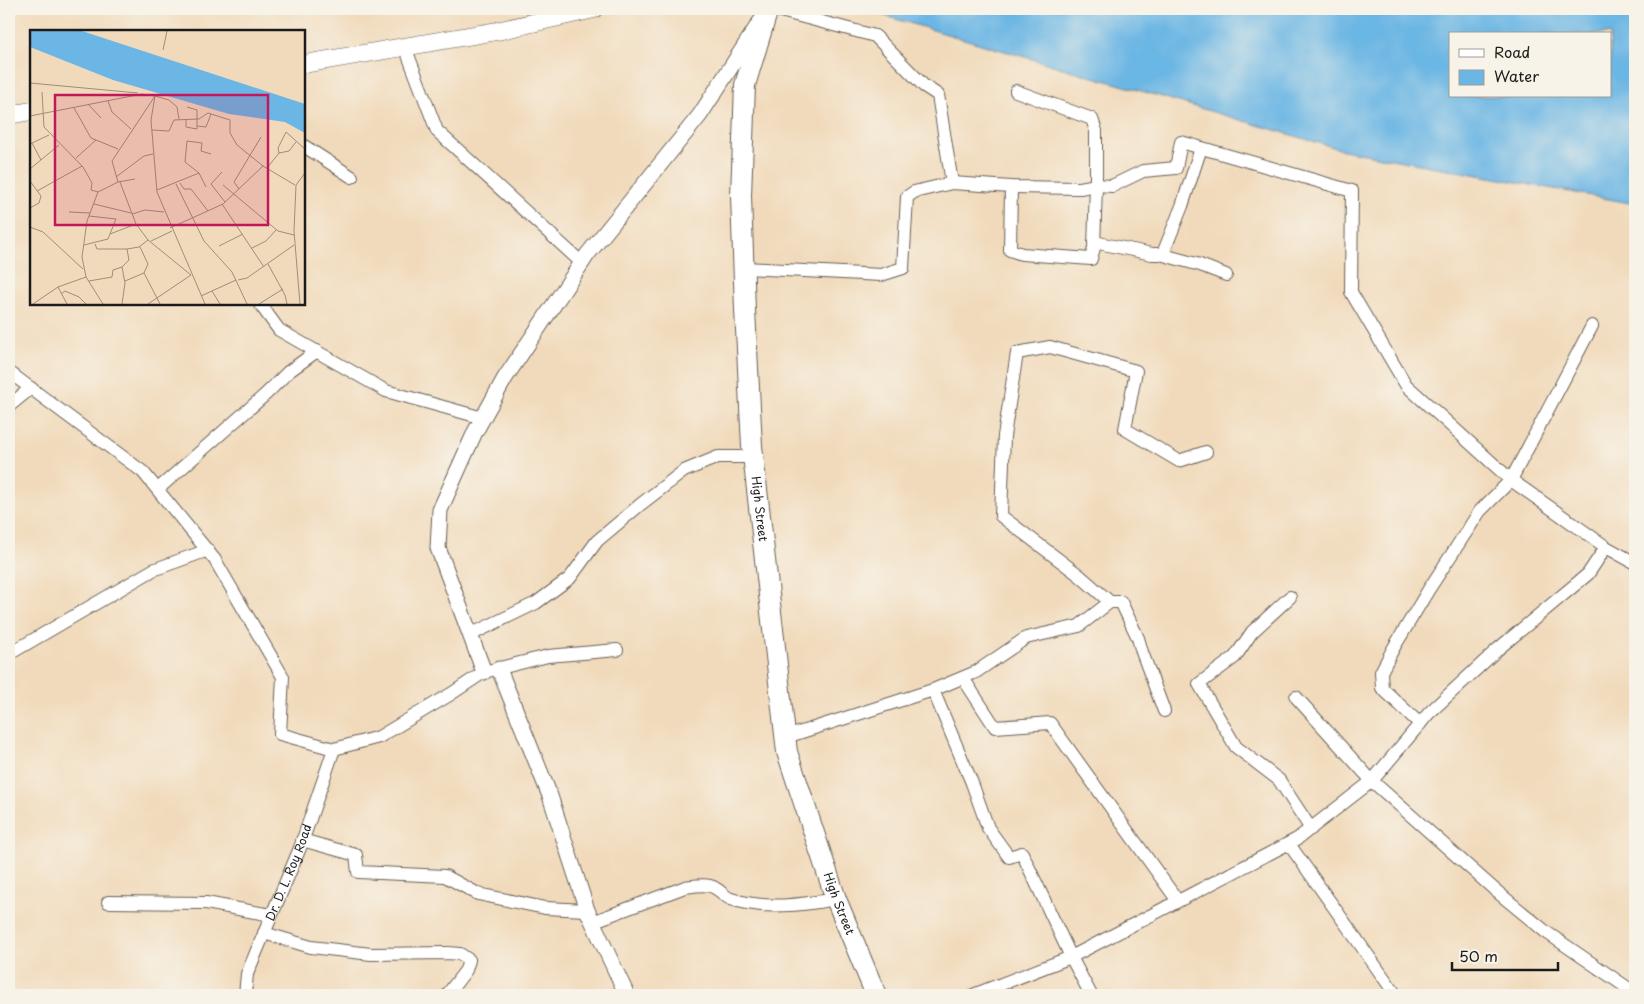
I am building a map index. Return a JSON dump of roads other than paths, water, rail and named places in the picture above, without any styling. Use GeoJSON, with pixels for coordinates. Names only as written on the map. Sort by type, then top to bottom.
{"type":"FeatureCollection","features":[{"type":"Feature","properties":{"kind":"main road"},"geometry":{"type":"LineString","coordinates":[[305,64],[497,31],[594,9]]}},
{"type":"Feature","properties":{"kind":"main road","name":"High Street"},"geometry":{"type":"LineString","coordinates":[[768,9],[745,85],[741,196],[754,457],[787,752],[836,900],[876,995]]}},
{"type":"Feature","properties":{"kind":"main road"},"geometry":{"type":"LineString","coordinates":[[9,115],[30,111]]}},
{"type":"Feature","properties":{"kind":"street"},"geometry":{"type":"LineString","coordinates":[[627,995],[590,916],[550,796],[491,670],[470,635],[438,548],[440,510],[483,418],[505,378],[582,263],[700,115],[768,9]]}},
{"type":"Feature","properties":{"kind":"street"},"geometry":{"type":"LineString","coordinates":[[773,9],[875,36],[924,86],[938,95],[952,183]]}},
{"type":"Feature","properties":{"kind":"street"},"geometry":{"type":"LineString","coordinates":[[405,47],[437,131],[582,263]]}},
{"type":"Feature","properties":{"kind":"street"},"geometry":{"type":"LineString","coordinates":[[1011,187],[1010,250],[1022,254],[1090,259],[1094,242],[1096,185],[1096,131],[1092,119],[1016,91]]}},
{"type":"Feature","properties":{"kind":"street"},"geometry":{"type":"LineString","coordinates":[[744,268],[881,275],[903,268],[907,197],[914,192],[952,183],[1011,187],[1080,188],[1096,185],[1112,186],[1143,171],[1176,168],[1180,142],[1352,191],[1351,292],[1406,385],[1511,480],[1606,547],[1634,560]]}},
{"type":"Feature","properties":{"kind":"street"},"geometry":{"type":"LineString","coordinates":[[305,147],[352,177]]}},
{"type":"Feature","properties":{"kind":"street"},"geometry":{"type":"LineString","coordinates":[[1160,254],[1166,248],[1201,148]]}},
{"type":"Feature","properties":{"kind":"street"},"geometry":{"type":"LineString","coordinates":[[1094,242],[1160,254],[1226,275]]}},
{"type":"Feature","properties":{"kind":"street"},"geometry":{"type":"LineString","coordinates":[[261,305],[279,330],[386,391],[483,418]]}},
{"type":"Feature","properties":{"kind":"street"},"geometry":{"type":"LineString","coordinates":[[1420,724],[1382,688],[1381,672],[1429,589],[1480,511],[1511,480],[1592,326]]}},
{"type":"Feature","properties":{"kind":"street"},"geometry":{"type":"LineString","coordinates":[[1110,602],[1079,575],[1001,516],[1004,436],[1017,353],[1050,347],[1136,371],[1126,429],[1179,461],[1206,452]]}},
{"type":"Feature","properties":{"kind":"street"},"geometry":{"type":"LineString","coordinates":[[158,489],[266,394],[288,372],[317,352]]}},
{"type":"Feature","properties":{"kind":"street"},"geometry":{"type":"LineString","coordinates":[[9,372],[144,472],[208,550],[284,677],[280,734],[334,749],[379,737],[491,670],[548,656],[617,650]]}},
{"type":"Feature","properties":{"kind":"street"},"geometry":{"type":"LineString","coordinates":[[9,406],[30,388]]}},
{"type":"Feature","properties":{"kind":"street"},"geometry":{"type":"LineString","coordinates":[[470,635],[536,603],[570,578],[597,541],[641,504],[684,472],[718,457],[754,457]]}},
{"type":"Feature","properties":{"kind":"street"},"geometry":{"type":"LineString","coordinates":[[973,995],[1071,957],[1289,844],[1311,829],[1372,781],[1429,713],[1498,649],[1588,574],[1606,547]]}},
{"type":"Feature","properties":{"kind":"street"},"geometry":{"type":"LineString","coordinates":[[9,654],[152,570],[208,550]]}},
{"type":"Feature","properties":{"kind":"street"},"geometry":{"type":"LineString","coordinates":[[1290,597],[1252,632],[1235,657],[1199,684],[1236,747],[1279,780],[1311,829]]}},
{"type":"Feature","properties":{"kind":"street"},"geometry":{"type":"LineString","coordinates":[[786,737],[932,690],[963,678],[976,672],[1026,638],[1079,626],[1110,602],[1121,602],[1138,638],[1164,711]]}},
{"type":"Feature","properties":{"kind":"street"},"geometry":{"type":"LineString","coordinates":[[963,678],[994,727],[1050,723],[1175,897]]}},
{"type":"Feature","properties":{"kind":"street"},"geometry":{"type":"LineString","coordinates":[[932,690],[972,783],[988,828],[1009,857],[1022,853],[1091,995]]}},
{"type":"Feature","properties":{"kind":"street"},"geometry":{"type":"LineString","coordinates":[[1296,698],[1372,781],[1546,932],[1635,993]]}},
{"type":"Feature","properties":{"kind":"street","name":"Dr. D. L. Roy Road"},"geometry":{"type":"LineString","coordinates":[[245,995],[247,974],[302,840],[334,749]]}},
{"type":"Feature","properties":{"kind":"street"},"geometry":{"type":"LineString","coordinates":[[302,840],[356,855],[358,872],[445,876],[478,894],[590,916],[684,887],[695,886],[713,886],[730,898],[762,905],[802,905],[836,900]]}},
{"type":"Feature","properties":{"kind":"street"},"geometry":{"type":"LineString","coordinates":[[1289,844],[1396,995]]}},
{"type":"Feature","properties":{"kind":"street"},"geometry":{"type":"LineString","coordinates":[[108,902],[206,903],[271,915]]}},
{"type":"Feature","properties":{"kind":"street"},"geometry":{"type":"LineString","coordinates":[[264,933],[311,947],[371,954],[447,952],[460,954],[469,960],[466,970],[447,995]]}},
{"type":"Feature","properties":{"kind":"water"},"geometry":{"type":"Polygon","coordinates":[[[861,9],[1635,9],[1635,204],[1343,150],[861,9]]]}}]}
